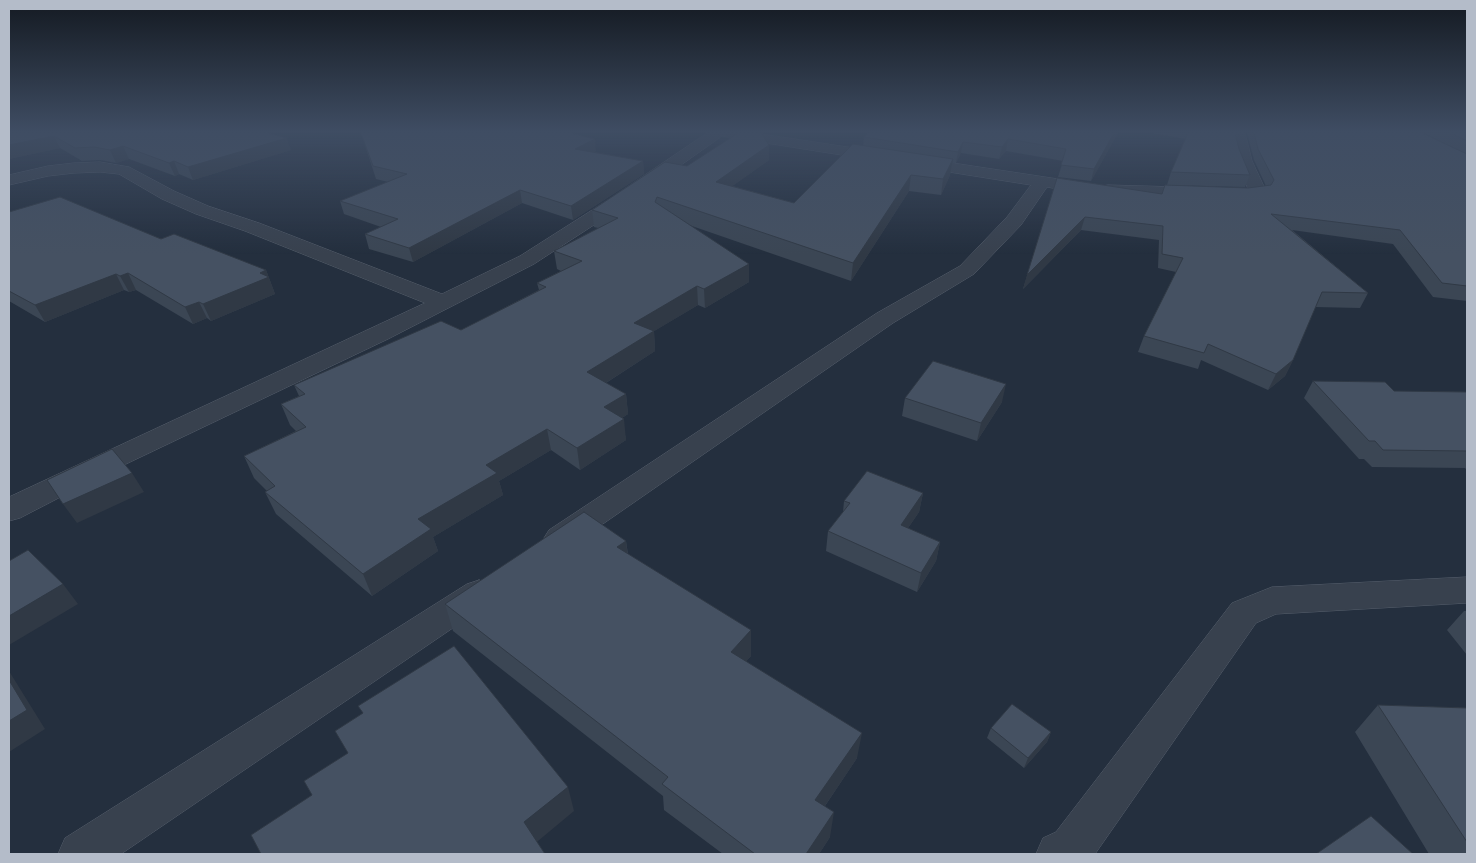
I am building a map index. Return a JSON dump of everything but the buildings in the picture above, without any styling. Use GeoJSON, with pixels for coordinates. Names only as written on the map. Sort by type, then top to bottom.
{"type":"FeatureCollection","features":[{"type":"Feature","properties":{"kind":"street"},"geometry":{"type":"LineString","coordinates":[[9,180],[38,173]]}},
{"type":"Feature","properties":{"kind":"street"},"geometry":{"type":"LineString","coordinates":[[129,173],[168,195],[202,210],[261,230],[442,302]]}},
{"type":"Feature","properties":{"kind":"street"},"geometry":{"type":"LineString","coordinates":[[9,510],[131,450],[380,334],[527,260],[658,173]]}},
{"type":"Feature","properties":{"kind":"street"},"geometry":{"type":"LineString","coordinates":[[984,173],[1078,187]]}},
{"type":"Feature","properties":{"kind":"street"},"geometry":{"type":"LineString","coordinates":[[1096,189],[1258,193],[1249,173]]}},
{"type":"Feature","properties":{"kind":"street"},"geometry":{"type":"LineString","coordinates":[[539,552],[885,318],[967,270],[1014,220],[1042,182]]}},
{"type":"Feature","properties":{"kind":"street"},"geometry":{"type":"LineString","coordinates":[[81,854],[506,575]]}},
{"type":"Feature","properties":{"kind":"street"},"geometry":{"type":"LineString","coordinates":[[1068,853],[1244,613],[1272,601],[1467,590]]}}]}
